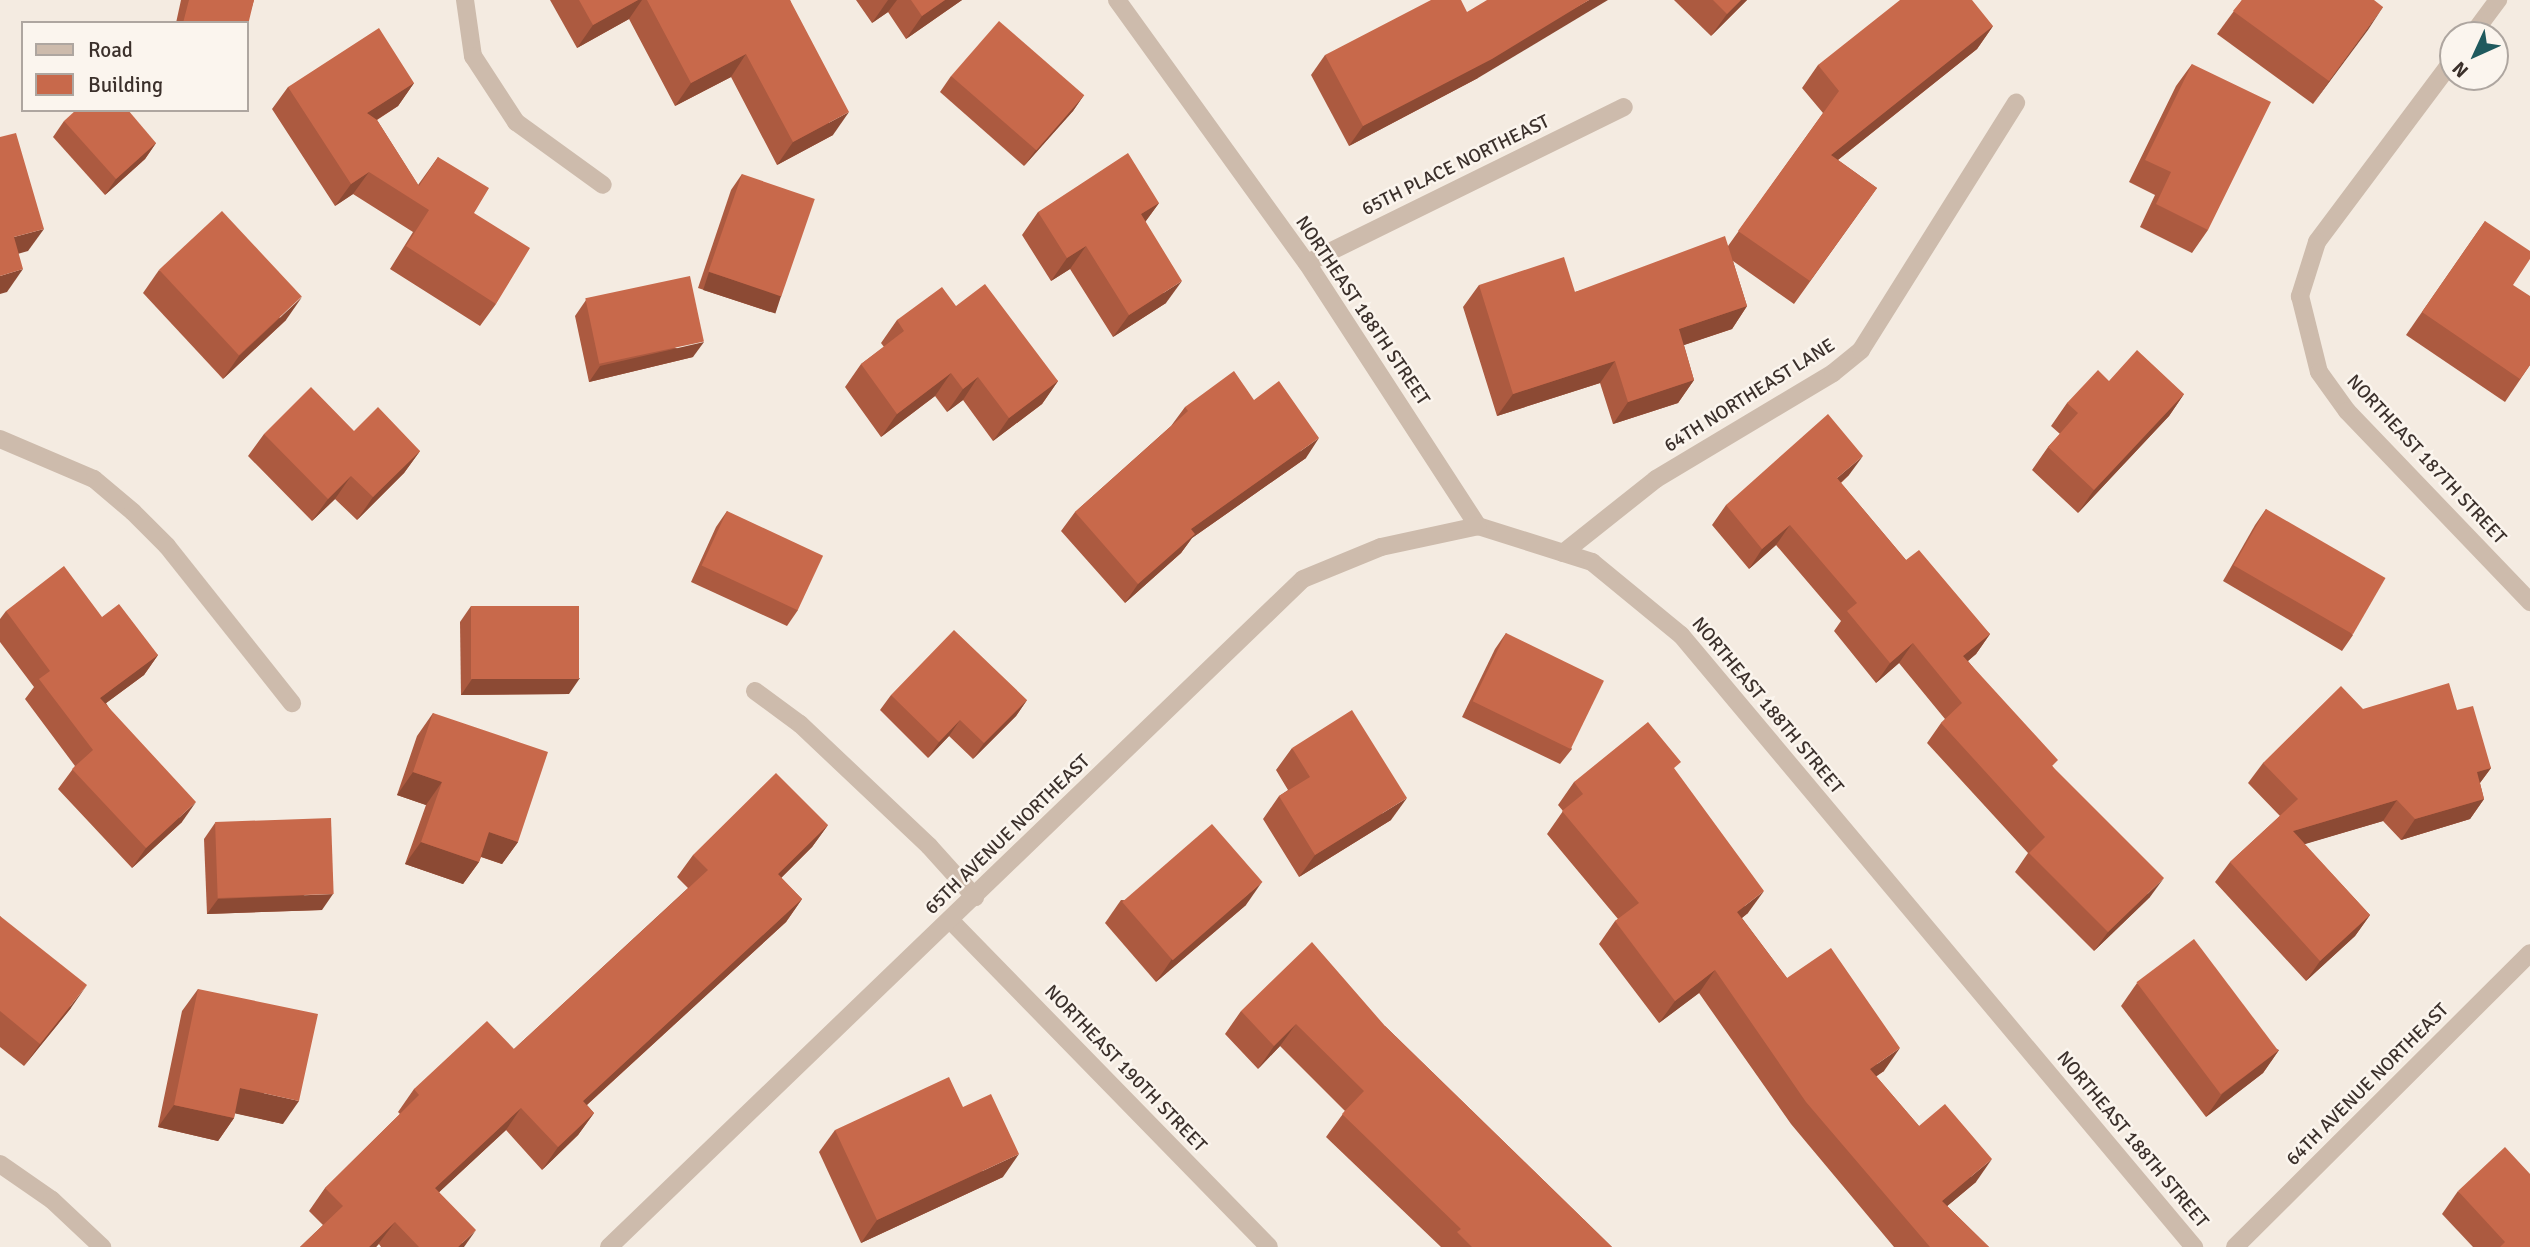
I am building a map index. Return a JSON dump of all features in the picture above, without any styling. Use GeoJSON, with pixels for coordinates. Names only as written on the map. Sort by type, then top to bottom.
{"type":"FeatureCollection","features":[{"type":"Feature","properties":{"kind":"street"},"geometry":{"type":"LineString","coordinates":[[465,0],[473,56],[516,122],[603,185]]}},
{"type":"Feature","properties":{"kind":"street","name":"NORTHEAST 188TH STREET"},"geometry":{"type":"LineString","coordinates":[[1117,0],[1307,263],[1478,526],[1592,562],[1681,635],[2194,1247]]}},
{"type":"Feature","properties":{"kind":"street"},"geometry":{"type":"LineString","coordinates":[[2481,21],[2495,1]]}},
{"type":"Feature","properties":{"kind":"street","name":"NORTHEAST 187TH STREET"},"geometry":{"type":"LineString","coordinates":[[2439,79],[2317,242],[2300,296],[2319,372],[2347,411],[2530,601]]}},
{"type":"Feature","properties":{"kind":"street","name":"64TH NORTHEAST LANE"},"geometry":{"type":"LineString","coordinates":[[1563,553],[1656,479],[1833,373],[1861,350],[2016,103]]}},
{"type":"Feature","properties":{"kind":"street","name":"65TH PLACE NORTHEAST"},"geometry":{"type":"LineString","coordinates":[[1307,263],[1624,107]]}},
{"type":"Feature","properties":{"kind":"street"},"geometry":{"type":"LineString","coordinates":[[0,439],[94,479],[133,512],[167,546],[292,703]]}},
{"type":"Feature","properties":{"kind":"street","name":"65TH AVENUE NORTHEAST"},"geometry":{"type":"LineString","coordinates":[[609,1247],[951,921],[1303,579],[1381,547],[1478,526]]}},
{"type":"Feature","properties":{"kind":"street"},"geometry":{"type":"LineString","coordinates":[[755,691],[800,724],[929,846],[975,897]]}},
{"type":"Feature","properties":{"kind":"street","name":"NORTHEAST 190TH STREET"},"geometry":{"type":"LineString","coordinates":[[951,921],[1269,1247]]}},
{"type":"Feature","properties":{"kind":"street","name":"64TH AVENUE NORTHEAST"},"geometry":{"type":"LineString","coordinates":[[2235,1247],[2530,953]]}},
{"type":"Feature","properties":{"kind":"street"},"geometry":{"type":"LineString","coordinates":[[0,1164],[52,1200],[102,1247]]}},
{"type":"Feature","properties":{"kind":"building"},"geometry":{"type":"Polygon","coordinates":[[[189,0],[254,0],[248,25],[248,21],[184,21],[189,0]]]}},
{"type":"Feature","properties":{"kind":"building"},"geometry":{"type":"Polygon","coordinates":[[[579,0],[638,0],[593,25],[579,0]]]}},
{"type":"Feature","properties":{"kind":"building"},"geometry":{"type":"Polygon","coordinates":[[[647,0],[790,0],[849,112],[793,142],[746,54],[691,83],[647,0]]]}},
{"type":"Feature","properties":{"kind":"building"},"geometry":{"type":"Polygon","coordinates":[[[911,0],[945,0],[922,16],[911,0]]]}},
{"type":"Feature","properties":{"kind":"building"},"geometry":{"type":"Polygon","coordinates":[[[1431,0],[1461,0],[1467,12],[1487,0],[1589,0],[1492,59],[1363,126],[1325,55],[1431,0]]]}},
{"type":"Feature","properties":{"kind":"building"},"geometry":{"type":"Polygon","coordinates":[[[1713,0],[1741,0],[1727,14],[1713,0]]]}},
{"type":"Feature","properties":{"kind":"building"},"geometry":{"type":"Polygon","coordinates":[[[1900,0],[1972,0],[1993,26],[1831,155],[1877,188],[1810,281],[1738,231],[1839,91],[1818,65],[1900,0]]]}},
{"type":"Feature","properties":{"kind":"building"},"geometry":{"type":"Polygon","coordinates":[[[2242,0],[2374,0],[2383,7],[2329,81],[2233,11],[2242,0]]]}},
{"type":"Feature","properties":{"kind":"building"},"geometry":{"type":"Polygon","coordinates":[[[999,21],[1084,95],[1036,150],[951,76],[999,21]]]}},
{"type":"Feature","properties":{"kind":"building"},"geometry":{"type":"Polygon","coordinates":[[[379,28],[414,83],[367,113],[377,120],[419,186],[438,157],[489,188],[474,213],[530,248],[496,304],[406,246],[429,210],[369,172],[351,184],[288,87],[379,28]]]}},
{"type":"Feature","properties":{"kind":"building"},"geometry":{"type":"Polygon","coordinates":[[[2192,64],[2271,102],[2208,230],[2156,204],[2171,172],[2145,160],[2192,64]]]}},
{"type":"Feature","properties":{"kind":"building"},"geometry":{"type":"Polygon","coordinates":[[[74,112],[130,112],[156,143],[116,179],[64,121],[74,112]]]}},
{"type":"Feature","properties":{"kind":"building"},"geometry":{"type":"Polygon","coordinates":[[[16,133],[44,229],[14,237],[23,269],[0,276],[0,137],[16,133]]]}},
{"type":"Feature","properties":{"kind":"building"},"geometry":{"type":"Polygon","coordinates":[[[1128,153],[1159,203],[1141,214],[1182,281],[1129,315],[1086,246],[1067,258],[1038,212],[1128,153]]]}},
{"type":"Feature","properties":{"kind":"building"},"geometry":{"type":"Polygon","coordinates":[[[742,174],[815,199],[781,296],[708,271],[742,174]]]}},
{"type":"Feature","properties":{"kind":"building"},"geometry":{"type":"Polygon","coordinates":[[[222,211],[302,297],[239,355],[159,270],[222,211]]]}},
{"type":"Feature","properties":{"kind":"building"},"geometry":{"type":"Polygon","coordinates":[[[2485,221],[2530,251],[2530,259],[2513,285],[2530,296],[2530,365],[2520,379],[2422,312],[2485,221]]]}},
{"type":"Feature","properties":{"kind":"building"},"geometry":{"type":"Polygon","coordinates":[[[1725,236],[1747,306],[1679,329],[1694,380],[1628,402],[1615,361],[1513,394],[1479,285],[1564,257],[1575,292],[1725,236]]]}},
{"type":"Feature","properties":{"kind":"building"},"geometry":{"type":"Polygon","coordinates":[[[690,276],[704,342],[599,364],[585,298],[690,276]]]}},
{"type":"Feature","properties":{"kind":"building"},"geometry":{"type":"Polygon","coordinates":[[[985,284],[1058,381],[1009,418],[978,377],[963,389],[951,373],[897,414],[861,364],[904,331],[897,320],[942,287],[956,306],[985,284]]]}},
{"type":"Feature","properties":{"kind":"building"},"geometry":{"type":"Polygon","coordinates":[[[2137,350],[2184,394],[2094,490],[2048,447],[2078,413],[2067,403],[2098,370],[2109,381],[2137,350]]]}},
{"type":"Feature","properties":{"kind":"building"},"geometry":{"type":"Polygon","coordinates":[[[1234,371],[1254,400],[1279,381],[1319,438],[1191,529],[1195,534],[1138,584],[1075,512],[1188,411],[1185,407],[1234,371]]]}},
{"type":"Feature","properties":{"kind":"building"},"geometry":{"type":"Polygon","coordinates":[[[311,387],[354,431],[378,407],[420,451],[373,497],[351,476],[328,499],[264,434],[311,387]]]}},
{"type":"Feature","properties":{"kind":"building"},"geometry":{"type":"Polygon","coordinates":[[[1828,414],[1863,456],[1837,478],[1906,560],[1919,550],[1990,634],[1963,656],[2058,760],[2052,766],[2164,878],[2108,932],[2029,853],[2045,837],[1941,723],[1962,703],[1913,643],[1890,663],[1847,611],[1857,603],[1790,525],[1762,549],[1726,505],[1828,414]]]}},
{"type":"Feature","properties":{"kind":"building"},"geometry":{"type":"Polygon","coordinates":[[[2266,509],[2386,578],[2353,634],[2234,565],[2266,509]]]}},
{"type":"Feature","properties":{"kind":"building"},"geometry":{"type":"Polygon","coordinates":[[[727,511],[823,556],[798,610],[702,565],[727,511]]]}},
{"type":"Feature","properties":{"kind":"building"},"geometry":{"type":"Polygon","coordinates":[[[64,566],[102,617],[119,604],[158,655],[100,698],[196,802],[146,848],[72,769],[93,750],[39,679],[50,671],[6,611],[64,566]]]}},
{"type":"Feature","properties":{"kind":"building"},"geometry":{"type":"Polygon","coordinates":[[[471,606],[579,606],[579,679],[471,679],[471,606]]]}},
{"type":"Feature","properties":{"kind":"building"},"geometry":{"type":"Polygon","coordinates":[[[954,630],[1027,700],[984,743],[960,720],[939,742],[891,695],[954,630]]]}},
{"type":"Feature","properties":{"kind":"building"},"geometry":{"type":"Polygon","coordinates":[[[1506,633],[1604,681],[1571,749],[1473,701],[1506,633]]]}},
{"type":"Feature","properties":{"kind":"building"},"geometry":{"type":"Polygon","coordinates":[[[2449,683],[2457,710],[2473,706],[2491,768],[2477,772],[2484,799],[2415,819],[2397,800],[2293,831],[2370,915],[2320,961],[2230,862],[2298,799],[2263,763],[2341,686],[2363,709],[2449,683]]]}},
{"type":"Feature","properties":{"kind":"building"},"geometry":{"type":"Polygon","coordinates":[[[1352,710],[1407,798],[1315,855],[1279,796],[1310,777],[1292,748],[1352,710]]]}},
{"type":"Feature","properties":{"kind":"building"},"geometry":{"type":"Polygon","coordinates":[[[433,713],[548,752],[518,842],[489,832],[479,862],[421,842],[442,782],[413,772],[433,713]]]}},
{"type":"Feature","properties":{"kind":"building"},"geometry":{"type":"Polygon","coordinates":[[[1648,722],[1681,762],[1674,768],[1764,891],[1737,912],[1787,978],[1831,948],[1900,1048],[1870,1069],[1919,1126],[1945,1104],[1992,1159],[1942,1201],[1989,1247],[1930,1247],[1806,1102],[1715,970],[1675,1001],[1615,921],[1639,903],[1562,811],[1583,794],[1574,782],[1648,722]]]}},
{"type":"Feature","properties":{"kind":"building"},"geometry":{"type":"Polygon","coordinates":[[[776,773],[828,825],[778,874],[802,899],[583,1101],[594,1113],[558,1147],[521,1108],[435,1188],[476,1230],[458,1247],[419,1247],[395,1222],[369,1247],[300,1247],[343,1206],[325,1188],[419,1095],[414,1089],[487,1021],[514,1049],[708,870],[693,855],[776,773]]]}},
{"type":"Feature","properties":{"kind":"building"},"geometry":{"type":"Polygon","coordinates":[[[331,818],[334,894],[218,898],[215,822],[331,818]]]}},
{"type":"Feature","properties":{"kind":"building"},"geometry":{"type":"Polygon","coordinates":[[[1212,824],[1263,882],[1173,960],[1122,902],[1212,824]]]}},
{"type":"Feature","properties":{"kind":"building"},"geometry":{"type":"Polygon","coordinates":[[[0,916],[87,985],[40,1044],[0,1011],[0,916]]]}},
{"type":"Feature","properties":{"kind":"building"},"geometry":{"type":"Polygon","coordinates":[[[2194,939],[2278,1051],[2221,1094],[2136,982],[2194,939]]]}},
{"type":"Feature","properties":{"kind":"building"},"geometry":{"type":"Polygon","coordinates":[[[1312,942],[1385,1026],[1612,1247],[1472,1247],[1457,1232],[1461,1229],[1342,1114],[1364,1091],[1296,1024],[1274,1046],[1241,1011],[1312,942]]]}},
{"type":"Feature","properties":{"kind":"building"},"geometry":{"type":"Polygon","coordinates":[[[198,989],[318,1014],[299,1101],[240,1088],[234,1118],[174,1105],[198,989]]]}},
{"type":"Feature","properties":{"kind":"building"},"geometry":{"type":"Polygon","coordinates":[[[949,1077],[963,1107],[991,1094],[1019,1154],[877,1220],[835,1130],[949,1077]]]}},
{"type":"Feature","properties":{"kind":"building"},"geometry":{"type":"Polygon","coordinates":[[[2505,1147],[2530,1174],[2530,1247],[2500,1247],[2505,1242],[2458,1191],[2505,1147]]]}}]}
